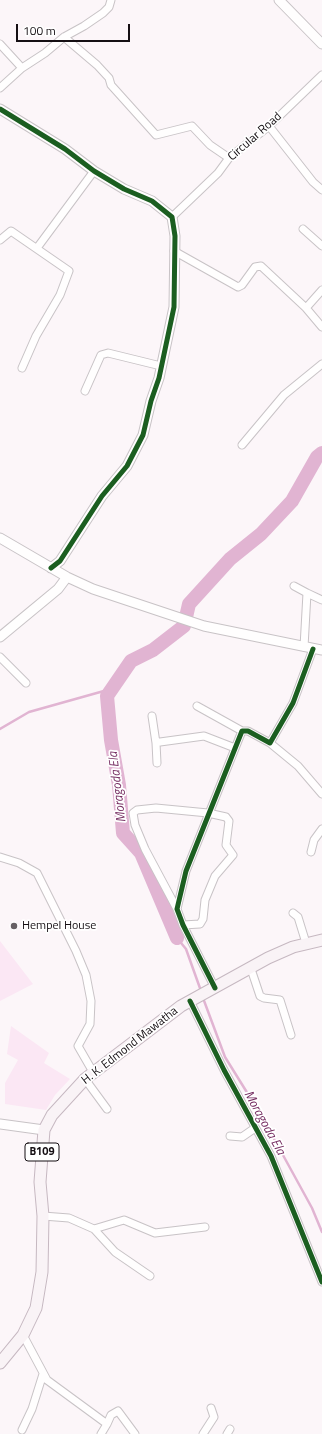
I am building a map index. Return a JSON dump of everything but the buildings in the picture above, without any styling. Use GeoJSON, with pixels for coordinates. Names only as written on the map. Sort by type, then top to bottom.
{"type":"FeatureCollection","features":[{"type":"Feature","properties":{"kind":"main road","name":"H. K. Edmond Mawatha"},"geometry":{"type":"LineString","coordinates":[[0,1362],[23,1335],[36,1308],[42,1272],[43,1216],[40,1182],[44,1130],[52,1116],[89,1075],[192,1000],[268,958],[306,943],[322,940]]}},
{"type":"Feature","properties":{"kind":"street"},"geometry":{"type":"LineString","coordinates":[[0,88],[22,68],[45,53],[64,37],[103,13],[109,6],[111,0]]}},
{"type":"Feature","properties":{"kind":"street"},"geometry":{"type":"LineString","coordinates":[[279,0],[322,44]]}},
{"type":"Feature","properties":{"kind":"street"},"geometry":{"type":"LineString","coordinates":[[64,37],[97,65],[109,78],[111,85],[156,135],[192,126],[210,145],[229,158]]}},
{"type":"Feature","properties":{"kind":"street"},"geometry":{"type":"LineString","coordinates":[[0,44],[22,68]]}},
{"type":"Feature","properties":{"kind":"street","name":"Circular Road"},"geometry":{"type":"LineString","coordinates":[[172,217],[218,173],[229,158],[269,126],[322,75]]}},
{"type":"Feature","properties":{"kind":"street"},"geometry":{"type":"LineString","coordinates":[[0,109],[65,149],[94,171],[124,189],[152,201],[172,217],[174,251],[174,307],[161,366],[143,435],[127,466],[102,496],[60,561],[51,568]]}},
{"type":"Feature","properties":{"kind":"street"},"geometry":{"type":"LineString","coordinates":[[269,126],[313,182],[322,190]]}},
{"type":"Feature","properties":{"kind":"street"},"geometry":{"type":"LineString","coordinates":[[37,248],[94,171]]}},
{"type":"Feature","properties":{"kind":"street"},"geometry":{"type":"LineString","coordinates":[[302,229],[322,246]]}},
{"type":"Feature","properties":{"kind":"street"},"geometry":{"type":"LineString","coordinates":[[0,240],[11,231],[69,271],[60,295],[36,336],[22,368]]}},
{"type":"Feature","properties":{"kind":"street"},"geometry":{"type":"LineString","coordinates":[[174,251],[238,287],[242,285],[255,267],[258,265],[261,266],[306,308],[322,327]]}},
{"type":"Feature","properties":{"kind":"street"},"geometry":{"type":"LineString","coordinates":[[306,308],[322,290]]}},
{"type":"Feature","properties":{"kind":"street"},"geometry":{"type":"LineString","coordinates":[[85,391],[101,354],[108,353],[161,366]]}},
{"type":"Feature","properties":{"kind":"street"},"geometry":{"type":"LineString","coordinates":[[242,445],[284,395],[322,364]]}},
{"type":"Feature","properties":{"kind":"street"},"geometry":{"type":"LineString","coordinates":[[0,538],[67,577],[93,589],[204,626],[318,649],[293,703],[270,743]]}},
{"type":"Feature","properties":{"kind":"street"},"geometry":{"type":"LineString","coordinates":[[0,637],[58,589],[67,577]]}},
{"type":"Feature","properties":{"kind":"street"},"geometry":{"type":"LineString","coordinates":[[294,586],[322,600]]}},
{"type":"Feature","properties":{"kind":"street"},"geometry":{"type":"LineString","coordinates":[[304,647],[307,593]]}},
{"type":"Feature","properties":{"kind":"street"},"geometry":{"type":"LineString","coordinates":[[0,657],[26,683]]}},
{"type":"Feature","properties":{"kind":"street"},"geometry":{"type":"LineString","coordinates":[[198,706],[242,731],[248,731],[270,743],[298,766],[322,794]]}},
{"type":"Feature","properties":{"kind":"street"},"geometry":{"type":"LineString","coordinates":[[152,716],[157,763]]}},
{"type":"Feature","properties":{"kind":"street"},"geometry":{"type":"LineString","coordinates":[[177,909],[186,871],[242,731]]}},
{"type":"Feature","properties":{"kind":"street"},"geometry":{"type":"LineString","coordinates":[[156,743],[204,736],[235,748]]}},
{"type":"Feature","properties":{"kind":"street"},"geometry":{"type":"LineString","coordinates":[[183,925],[200,924],[203,919],[205,900],[214,876],[233,855],[226,845],[229,821],[226,817],[208,813],[156,808],[136,810],[133,813],[135,825],[144,849],[177,909],[183,925],[212,989]]}},
{"type":"Feature","properties":{"kind":"street"},"geometry":{"type":"LineString","coordinates":[[311,852],[314,840],[322,829]]}},
{"type":"Feature","properties":{"kind":"street"},"geometry":{"type":"LineString","coordinates":[[0,857],[19,863],[37,873],[86,975],[91,1001],[90,1024],[78,1046],[89,1075],[107,1109]]}},
{"type":"Feature","properties":{"kind":"street"},"geometry":{"type":"LineString","coordinates":[[293,913],[298,917],[306,943]]}},
{"type":"Feature","properties":{"kind":"street"},"geometry":{"type":"LineString","coordinates":[[251,968],[260,996],[280,1000],[291,1035]]}},
{"type":"Feature","properties":{"kind":"street"},"geometry":{"type":"LineString","coordinates":[[192,1000],[224,1070],[271,1156],[322,1282]]}},
{"type":"Feature","properties":{"kind":"street"},"geometry":{"type":"LineString","coordinates":[[0,1124],[44,1130]]}},
{"type":"Feature","properties":{"kind":"street"},"geometry":{"type":"LineString","coordinates":[[230,1136],[242,1137],[255,1128]]}},
{"type":"Feature","properties":{"kind":"street"},"geometry":{"type":"LineString","coordinates":[[43,1216],[69,1218],[94,1228],[114,1252],[150,1276]]}},
{"type":"Feature","properties":{"kind":"street"},"geometry":{"type":"LineString","coordinates":[[94,1228],[124,1220],[155,1233],[205,1227]]}},
{"type":"Feature","properties":{"kind":"street"},"geometry":{"type":"LineString","coordinates":[[23,1335],[47,1380],[107,1424]]}},
{"type":"Feature","properties":{"kind":"street"},"geometry":{"type":"LineString","coordinates":[[22,1430],[32,1409],[43,1374]]}},
{"type":"Feature","properties":{"kind":"street"},"geometry":{"type":"LineString","coordinates":[[203,1434],[214,1417],[211,1408]]}},
{"type":"Feature","properties":{"kind":"street"},"geometry":{"type":"LineString","coordinates":[[101,1434],[111,1415],[118,1411],[135,1434]]}},
{"type":"Feature","properties":{"kind":"shaded area"},"geometry":{"type":"Polygon","coordinates":[[[0,941],[33,984],[0,1001],[0,941]]]}},
{"type":"Feature","properties":{"kind":"shaded area"},"geometry":{"type":"Polygon","coordinates":[[[11,1026],[49,1053],[44,1063],[70,1079],[55,1095],[46,1110],[5,1104],[5,1083],[18,1060],[7,1054],[11,1026]]]}},
{"type":"Feature","properties":{"kind":"waterway","name":"Moragoda Ela"},"geometry":{"type":"LineString","coordinates":[[177,938],[141,853],[123,833],[119,785],[111,740],[107,696],[131,661],[153,650],[184,626],[189,604],[230,559],[261,534],[292,501],[317,457],[322,453]]}},
{"type":"Feature","properties":{"kind":"waterway"},"geometry":{"type":"LineString","coordinates":[[0,729],[29,712],[111,689]]}},
{"type":"Feature","properties":{"kind":"waterway","name":"Moragoda Ela"},"geometry":{"type":"LineString","coordinates":[[177,938],[186,949],[201,991]]}},
{"type":"Feature","properties":{"kind":"waterway","name":"Moragoda Ela"},"geometry":{"type":"LineString","coordinates":[[203,998],[225,1057],[261,1115],[312,1208],[322,1232]]}},
{"type":"Feature","properties":{"kind":"cycle path"},"geometry":{"type":"LineString","coordinates":[[0,109],[65,149],[94,171],[124,189],[152,201],[172,217],[175,236],[174,307],[159,378],[151,401],[143,435],[127,466],[102,496],[60,561],[51,568]]}},
{"type":"Feature","properties":{"kind":"cycle path"},"geometry":{"type":"LineString","coordinates":[[215,988],[183,925],[177,909],[186,871],[242,731],[248,731],[270,743],[293,703],[313,649]]}},
{"type":"Feature","properties":{"kind":"cycle path"},"geometry":{"type":"LineString","coordinates":[[190,1001],[224,1070],[271,1156],[322,1282]]}},
{"type":"Feature","properties":{"kind":"place","name":"Hempel House"},"geometry":{"type":"Point","coordinates":[14,926]}}]}
